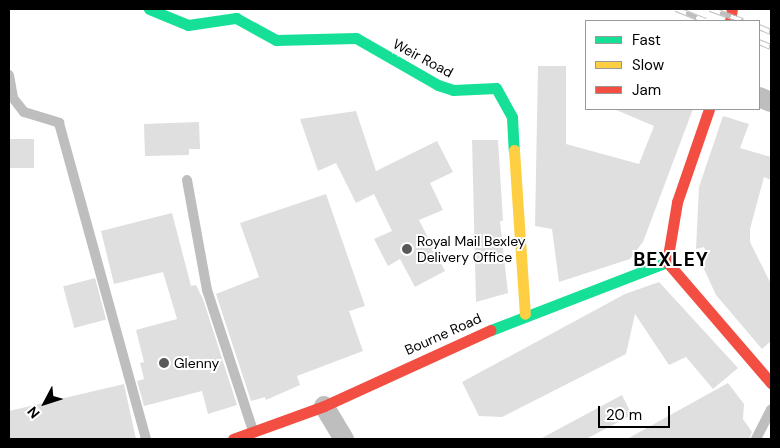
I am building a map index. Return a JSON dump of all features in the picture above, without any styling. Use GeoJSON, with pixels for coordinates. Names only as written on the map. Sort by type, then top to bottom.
{"type":"FeatureCollection","features":[{"type":"Feature","properties":{"kind":"main road","name":"Weir Road"},"geometry":{"type":"LineString","coordinates":[[149,9],[188,25],[236,18],[276,40],[356,38],[438,85],[453,90],[496,88],[512,117],[525,314]]}},
{"type":"Feature","properties":{"kind":"main road"},"geometry":{"type":"LineString","coordinates":[[709,110],[677,202],[667,262],[771,383]]}},
{"type":"Feature","properties":{"kind":"main road","name":"Bourne Road"},"geometry":{"type":"LineString","coordinates":[[233,439],[324,406],[525,314],[667,262]]}},
{"type":"Feature","properties":{"kind":"street"},"geometry":{"type":"LineString","coordinates":[[324,406],[344,439]]}},
{"type":"Feature","properties":{"kind":"lane"},"geometry":{"type":"LineString","coordinates":[[9,75],[13,98],[24,112],[59,123],[146,439]]}},
{"type":"Feature","properties":{"kind":"lane"},"geometry":{"type":"LineString","coordinates":[[187,180],[207,290],[253,432]]}},
{"type":"Feature","properties":{"kind":"lane"},"geometry":{"type":"LineString","coordinates":[[756,439],[771,410]]}},
{"type":"Feature","properties":{"kind":"building"},"geometry":{"type":"Polygon","coordinates":[[[538,66],[566,66],[566,144],[639,164],[654,126],[616,110],[693,110],[643,242],[630,259],[559,282],[552,229],[535,226],[538,66]]]}},
{"type":"Feature","properties":{"kind":"building"},"geometry":{"type":"Polygon","coordinates":[[[356,111],[376,171],[437,141],[453,172],[430,183],[443,210],[419,220],[445,271],[415,287],[400,259],[388,266],[374,239],[392,231],[374,194],[356,203],[336,163],[318,171],[300,119],[356,111]]]}},
{"type":"Feature","properties":{"kind":"building"},"geometry":{"type":"Polygon","coordinates":[[[723,116],[749,124],[740,148],[771,157],[771,180],[764,177],[750,229],[750,242],[771,284],[771,341],[762,349],[716,295],[698,256],[706,252],[704,247],[696,249],[699,187],[723,116]]]}},
{"type":"Feature","properties":{"kind":"building"},"geometry":{"type":"Polygon","coordinates":[[[199,122],[200,149],[189,149],[189,155],[145,156],[144,124],[199,122]]]}},
{"type":"Feature","properties":{"kind":"building"},"geometry":{"type":"Polygon","coordinates":[[[9,139],[34,139],[34,168],[9,168],[9,139]]]}},
{"type":"Feature","properties":{"kind":"building"},"geometry":{"type":"Polygon","coordinates":[[[472,140],[498,140],[503,221],[500,221],[508,293],[476,302],[472,140]]]}},
{"type":"Feature","properties":{"kind":"building"},"geometry":{"type":"Polygon","coordinates":[[[326,194],[365,306],[349,311],[363,351],[297,376],[300,385],[266,400],[265,397],[251,401],[216,294],[259,277],[240,223],[326,194]]]}},
{"type":"Feature","properties":{"kind":"building"},"geometry":{"type":"Polygon","coordinates":[[[172,213],[191,286],[196,285],[203,299],[237,405],[208,414],[202,391],[144,406],[137,381],[144,379],[140,363],[144,362],[136,330],[177,319],[163,272],[114,284],[101,231],[172,213]]]}},
{"type":"Feature","properties":{"kind":"building"},"geometry":{"type":"Polygon","coordinates":[[[95,278],[106,320],[74,328],[63,287],[95,278]]]}},
{"type":"Feature","properties":{"kind":"building"},"geometry":{"type":"Polygon","coordinates":[[[659,282],[738,368],[713,389],[686,357],[669,365],[635,314],[626,354],[502,417],[479,416],[462,382],[625,294],[659,282]]]}},
{"type":"Feature","properties":{"kind":"building"},"geometry":{"type":"Polygon","coordinates":[[[728,383],[744,404],[743,419],[752,432],[749,439],[627,439],[728,383]]]}},
{"type":"Feature","properties":{"kind":"building"},"geometry":{"type":"Polygon","coordinates":[[[124,384],[136,439],[9,439],[9,411],[124,384]]]}},
{"type":"Feature","properties":{"kind":"building"},"geometry":{"type":"Polygon","coordinates":[[[622,395],[632,415],[586,439],[540,439],[622,395]]]}},
{"type":"Feature","properties":{"kind":"railway"},"geometry":{"type":"LineString","coordinates":[[676,9],[704,20]]}},
{"type":"Feature","properties":{"kind":"railway"},"geometry":{"type":"LineString","coordinates":[[710,9],[740,20]]}},
{"type":"Feature","properties":{"kind":"railway"},"geometry":{"type":"LineString","coordinates":[[760,27],[771,32]]}},
{"type":"Feature","properties":{"kind":"railway"},"geometry":{"type":"LineString","coordinates":[[760,42],[771,47]]}},
{"type":"Feature","properties":{"kind":"traffic: fast"},"geometry":{"type":"LineString","coordinates":[[149,9],[188,25],[236,18],[276,40],[356,38],[438,85],[453,90],[496,88],[512,117],[514,150]]}},
{"type":"Feature","properties":{"kind":"traffic: fast"},"geometry":{"type":"LineString","coordinates":[[491,330],[667,262]]}},
{"type":"Feature","properties":{"kind":"traffic: slow"},"geometry":{"type":"LineString","coordinates":[[514,150],[525,314]]}},
{"type":"Feature","properties":{"kind":"traffic: jam"},"geometry":{"type":"LineString","coordinates":[[730,20],[732,9]]}},
{"type":"Feature","properties":{"kind":"traffic: jam"},"geometry":{"type":"LineString","coordinates":[[667,262],[677,202],[709,110]]}},
{"type":"Feature","properties":{"kind":"traffic: jam"},"geometry":{"type":"LineString","coordinates":[[667,262],[771,383]]}},
{"type":"Feature","properties":{"kind":"traffic: jam"},"geometry":{"type":"LineString","coordinates":[[233,439],[324,406],[491,330]]}},
{"type":"Feature","properties":{"kind":"place","name":"Royal Mail Bexley Delivery Office"},"geometry":{"type":"Point","coordinates":[407,249]}},
{"type":"Feature","properties":{"kind":"place","name":"Glenny"},"geometry":{"type":"Point","coordinates":[164,363]}},
{"type":"Feature","properties":{"kind":"district","name":"BEXLEY"},"geometry":{"type":"Point","coordinates":[671,260]}}]}
